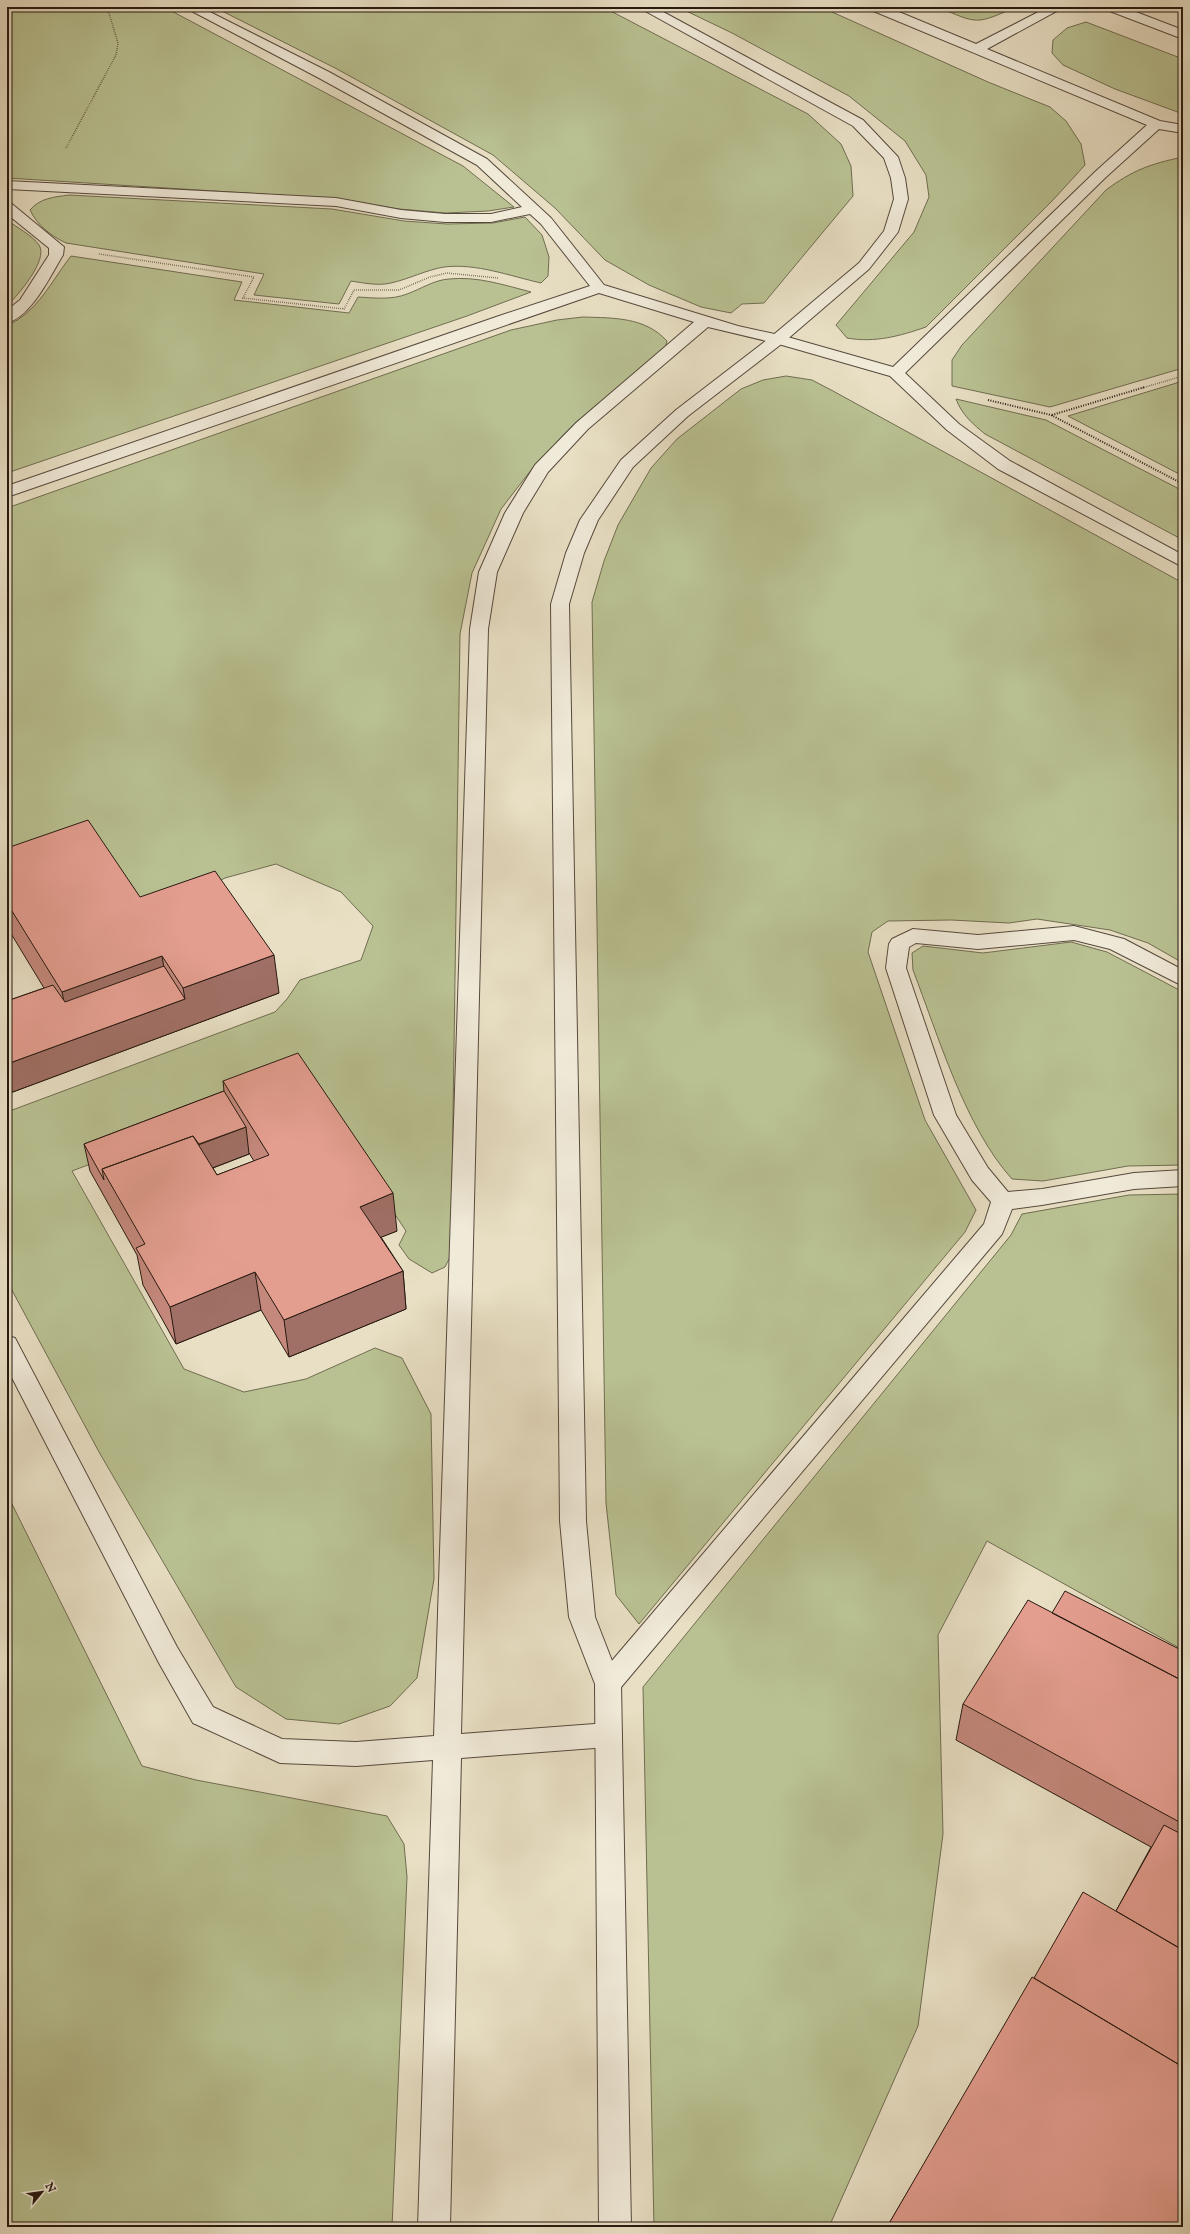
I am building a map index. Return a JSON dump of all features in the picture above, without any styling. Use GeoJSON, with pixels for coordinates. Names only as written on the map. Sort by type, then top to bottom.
{"type":"FeatureCollection","features":[{"type":"Feature","properties":{"kind":"street"},"geometry":{"type":"LineString","coordinates":[[190,7],[324,75],[482,162],[546,221],[599,288],[735,330],[778,339],[896,373],[953,427],[1004,465],[1183,562]]}},
{"type":"Feature","properties":{"kind":"street"},"geometry":{"type":"LineString","coordinates":[[614,2227],[608,1684],[582,1616],[573,1521],[560,604],[575,553],[589,520],[627,464],[682,413],[778,339],[864,266],[891,232],[901,199],[898,178],[891,157],[858,123],[644,7]]}},
{"type":"Feature","properties":{"kind":"street"},"geometry":{"type":"LineString","coordinates":[[876,7],[1156,124],[1183,130]]}},
{"type":"Feature","properties":{"kind":"street"},"geometry":{"type":"LineString","coordinates":[[976,49],[1058,7]]}},
{"type":"Feature","properties":{"kind":"street"},"geometry":{"type":"LineString","coordinates":[[1112,7],[1183,35]]}},
{"type":"Feature","properties":{"kind":"street"},"geometry":{"type":"LineString","coordinates":[[896,373],[1101,174],[1156,124]]}},
{"type":"Feature","properties":{"kind":"street"},"geometry":{"type":"LineString","coordinates":[[7,185],[336,202],[401,214],[445,218],[490,218],[533,209]]}},
{"type":"Feature","properties":{"kind":"street"},"geometry":{"type":"LineString","coordinates":[[7,207],[57,247],[56,255],[26,303],[7,318]]}},
{"type":"Feature","properties":{"kind":"street"},"geometry":{"type":"LineString","coordinates":[[7,492],[504,319],[599,288]]}},
{"type":"Feature","properties":{"kind":"street"},"geometry":{"type":"LineString","coordinates":[[434,2227],[479,636],[488,572],[514,512],[541,470],[582,426],[705,321]]}},
{"type":"Feature","properties":{"kind":"street"},"geometry":{"type":"LineString","coordinates":[[1003,1201],[980,1174],[945,1115],[896,968],[899,944],[913,936],[978,942],[1074,933],[1117,944],[1183,979]]}},
{"type":"Feature","properties":{"kind":"street"},"geometry":{"type":"LineString","coordinates":[[1003,1201],[1042,1197],[1134,1181],[1183,1178]]}},
{"type":"Feature","properties":{"kind":"street"},"geometry":{"type":"LineString","coordinates":[[608,1684],[994,1228],[1003,1201]]}},
{"type":"Feature","properties":{"kind":"street"},"geometry":{"type":"LineString","coordinates":[[7,1345],[168,1655],[204,1715],[280,1751],[356,1754],[608,1735]]}},
{"type":"Feature","properties":{"kind":"path"},"geometry":{"type":"LineString","coordinates":[[44,187],[77,130],[116,55],[118,42],[107,7]]}},
{"type":"Feature","properties":{"kind":"path"},"geometry":{"type":"LineString","coordinates":[[57,247],[254,277],[243,298],[344,309],[354,290],[399,290],[430,277],[447,273],[488,276],[502,279]]}},
{"type":"Feature","properties":{"kind":"path"},"geometry":{"type":"LineString","coordinates":[[1051,415],[1183,376]]}},
{"type":"Feature","properties":{"kind":"path"},"geometry":{"type":"LineString","coordinates":[[986,399],[1051,415],[1183,484]]}},
{"type":"Feature","properties":{"kind":"green space"},"geometry":{"type":"Polygon","coordinates":[[[7,7],[164,7],[463,166],[514,207],[488,211],[446,213],[399,209],[341,199],[7,178],[7,7]]]}},
{"type":"Feature","properties":{"kind":"green space"},"geometry":{"type":"Polygon","coordinates":[[[214,7],[603,7],[808,114],[841,144],[851,166],[853,196],[764,303],[742,304],[731,313],[701,307],[649,285],[605,260],[555,208],[493,155],[337,69],[214,7]]]}},
{"type":"Feature","properties":{"kind":"green space"},"geometry":{"type":"Polygon","coordinates":[[[678,7],[821,7],[988,82],[1050,107],[1066,121],[1081,144],[1085,165],[1053,200],[926,327],[887,338],[868,340],[847,338],[836,325],[914,232],[929,197],[926,175],[905,141],[849,96],[732,33],[678,7]]]}},
{"type":"Feature","properties":{"kind":"green space"},"geometry":{"type":"Polygon","coordinates":[[[938,7],[1016,7],[992,17],[977,20],[961,17],[938,7]]]}},
{"type":"Feature","properties":{"kind":"green space"},"geometry":{"type":"Polygon","coordinates":[[[1086,22],[1183,59],[1183,114],[1115,89],[1063,65],[1052,53],[1053,40],[1067,28],[1086,22]]]}},
{"type":"Feature","properties":{"kind":"green space"},"geometry":{"type":"Polygon","coordinates":[[[1183,157],[1183,368],[1050,407],[952,386],[952,360],[962,345],[1106,190],[1125,177],[1142,169],[1161,162],[1183,157]]]}},
{"type":"Feature","properties":{"kind":"green space"},"geometry":{"type":"Polygon","coordinates":[[[69,195],[332,209],[404,221],[447,224],[493,223],[525,217],[542,235],[549,257],[548,276],[541,283],[481,268],[456,266],[431,270],[386,284],[371,284],[351,281],[339,304],[254,295],[264,274],[66,243],[60,240],[36,220],[30,210],[38,203],[53,197],[69,195]]]}},
{"type":"Feature","properties":{"kind":"green space"},"geometry":{"type":"Polygon","coordinates":[[[7,220],[32,238],[39,245],[41,252],[36,268],[18,294],[7,306],[7,220]]]}},
{"type":"Feature","properties":{"kind":"green space"},"geometry":{"type":"Polygon","coordinates":[[[71,256],[242,282],[234,300],[349,313],[358,297],[383,298],[401,296],[438,281],[449,279],[459,278],[480,280],[531,292],[467,316],[7,473],[7,326],[18,320],[36,304],[71,256]]]}},
{"type":"Feature","properties":{"kind":"green space"},"geometry":{"type":"Polygon","coordinates":[[[583,317],[628,320],[639,323],[649,327],[667,341],[665,348],[575,423],[535,465],[501,509],[472,573],[460,634],[451,1255],[445,1267],[432,1273],[409,1259],[399,1245],[406,1231],[307,1082],[72,1171],[184,1369],[244,1392],[306,1379],[375,1348],[402,1358],[431,1414],[434,1579],[417,1678],[390,1706],[339,1724],[286,1719],[236,1687],[99,1452],[7,1281],[7,1112],[275,1012],[287,999],[300,980],[361,960],[373,926],[341,892],[276,864],[225,878],[146,917],[7,881],[7,508],[511,330],[557,320],[583,317]]]}},
{"type":"Feature","properties":{"kind":"green space"},"geometry":{"type":"Polygon","coordinates":[[[786,376],[812,380],[1183,583],[1183,963],[1148,943],[1110,930],[1037,919],[1009,923],[951,920],[888,921],[872,932],[868,952],[925,1120],[976,1210],[965,1232],[639,1624],[616,1595],[606,1503],[592,602],[604,561],[618,525],[651,468],[677,439],[741,389],[763,380],[786,376]]]}},
{"type":"Feature","properties":{"kind":"green space"},"geometry":{"type":"Polygon","coordinates":[[[1183,381],[1183,476],[1068,416],[1183,381]]]}},
{"type":"Feature","properties":{"kind":"green space"},"geometry":{"type":"Polygon","coordinates":[[[956,399],[1046,420],[1183,491],[1183,540],[985,434],[972,423],[958,405],[956,399]]]}},
{"type":"Feature","properties":{"kind":"green space"},"geometry":{"type":"Polygon","coordinates":[[[1071,942],[1107,952],[1183,992],[1183,1165],[1128,1166],[1043,1181],[1012,1179],[995,1158],[980,1134],[954,1079],[943,1051],[913,970],[912,953],[923,946],[983,953],[1071,942]]]}},
{"type":"Feature","properties":{"kind":"green space"},"geometry":{"type":"Polygon","coordinates":[[[1183,1194],[1183,1650],[987,1541],[938,1635],[943,1834],[918,2026],[829,2227],[654,2227],[643,1687],[1011,1235],[1022,1214],[1129,1195],[1183,1194]]]}},
{"type":"Feature","properties":{"kind":"green space"},"geometry":{"type":"Polygon","coordinates":[[[7,1494],[142,1766],[196,1780],[387,1816],[404,1844],[407,1877],[392,2227],[7,2227],[7,1494]]]}},
{"type":"Feature","properties":{"kind":"building"},"geometry":{"type":"Polygon","coordinates":[[[88,820],[140,897],[215,871],[274,955],[183,988],[162,956],[62,992],[7,903],[7,848],[88,820]]]}},
{"type":"Feature","properties":{"kind":"building"},"geometry":{"type":"Polygon","coordinates":[[[164,966],[185,999],[7,1064],[7,1001],[53,985],[65,1002],[164,966]]]}},
{"type":"Feature","properties":{"kind":"building"},"geometry":{"type":"Polygon","coordinates":[[[298,1053],[393,1193],[360,1207],[403,1271],[284,1320],[255,1272],[170,1307],[136,1248],[145,1244],[102,1169],[193,1136],[217,1175],[269,1155],[223,1081],[298,1053]]]}},
{"type":"Feature","properties":{"kind":"building"},"geometry":{"type":"Polygon","coordinates":[[[224,1091],[246,1127],[199,1144],[193,1136],[102,1169],[104,1180],[84,1144],[224,1091]]]}},
{"type":"Feature","properties":{"kind":"building"},"geometry":{"type":"Polygon","coordinates":[[[1065,1591],[1183,1651],[1183,1681],[1052,1613],[1065,1591]]]}},
{"type":"Feature","properties":{"kind":"building"},"geometry":{"type":"Polygon","coordinates":[[[1028,1600],[1183,1681],[1183,1824],[963,1704],[1028,1600]]]}},
{"type":"Feature","properties":{"kind":"building"},"geometry":{"type":"Polygon","coordinates":[[[1164,1825],[1183,1835],[1183,1941],[1179,1948],[1116,1911],[1164,1825]]]}},
{"type":"Feature","properties":{"kind":"building"},"geometry":{"type":"Polygon","coordinates":[[[1083,1892],[1183,1950],[1183,2067],[1034,1978],[1083,1892]]]}},
{"type":"Feature","properties":{"kind":"building"},"geometry":{"type":"Polygon","coordinates":[[[1032,1977],[1183,2067],[1183,2215],[1177,2227],[887,2227],[1032,1977]]]}}]}
